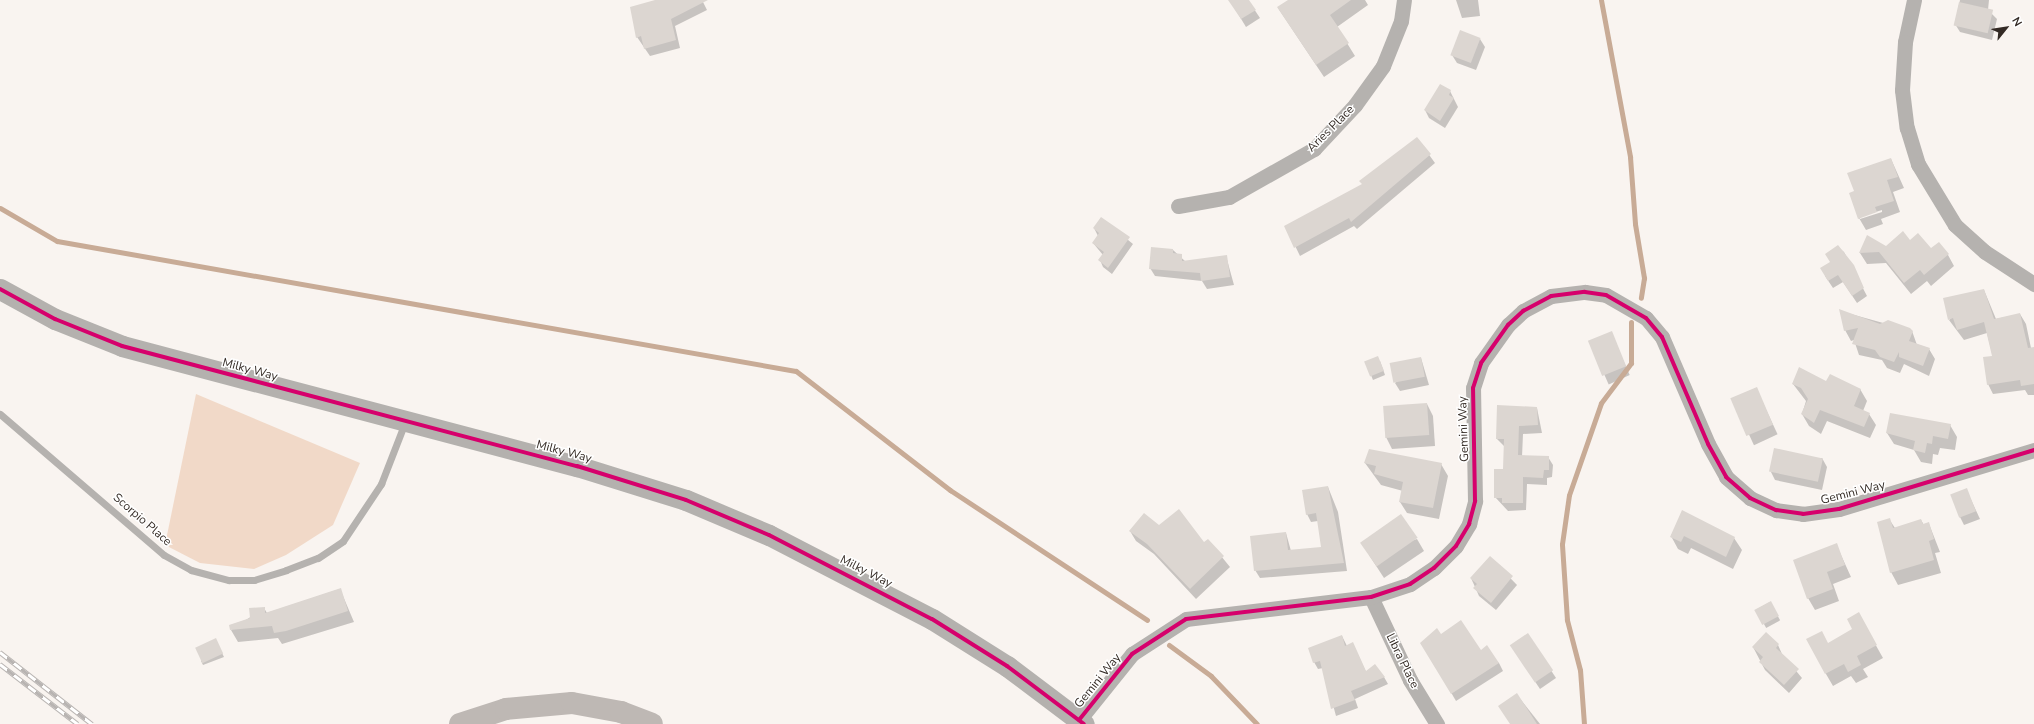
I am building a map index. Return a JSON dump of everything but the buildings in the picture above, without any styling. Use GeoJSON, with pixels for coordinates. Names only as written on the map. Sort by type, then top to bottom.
{"type":"FeatureCollection","features":[{"type":"Feature","properties":{"kind":"highway"},"geometry":{"type":"LineString","coordinates":[[460,724],[506,709],[572,703],[621,712],[652,724]]}},
{"type":"Feature","properties":{"kind":"street","name":"Aries Place"},"geometry":{"type":"LineString","coordinates":[[1178,206],[1228,197],[1314,149],[1355,105],[1383,66],[1401,21],[1404,0]]}},
{"type":"Feature","properties":{"kind":"street"},"geometry":{"type":"LineString","coordinates":[[1914,0],[1905,42],[1902,90],[1908,128],[1918,164],[1955,225],[1985,252],[2034,284]]}},
{"type":"Feature","properties":{"kind":"street","name":"Milky Way"},"geometry":{"type":"LineString","coordinates":[[0,289],[55,318],[122,346],[652,488],[769,535],[932,619],[1007,666],[1081,722]]}},
{"type":"Feature","properties":{"kind":"street","name":"Gemini Way"},"geometry":{"type":"LineString","coordinates":[[1081,722],[1132,654],[1186,619],[1371,596],[1410,584],[1434,568],[1456,546],[1469,524],[1476,486],[1473,388],[1481,364],[1513,321],[1551,296],[1585,292],[1606,295],[1646,318],[1662,337],[1708,444],[1726,477],[1750,498],[1776,510],[1803,514],[1839,509],[2034,450]]}},
{"type":"Feature","properties":{"kind":"street","name":"Libra Place"},"geometry":{"type":"LineString","coordinates":[[1371,596],[1410,680],[1437,724]]}},
{"type":"Feature","properties":{"kind":"lane","name":"Scorpio Place"},"geometry":{"type":"LineString","coordinates":[[0,414],[164,555],[191,570],[229,580],[254,580],[286,570],[318,558],[343,541],[382,484],[405,422]]}},
{"type":"Feature","properties":{"kind":"shaded area"},"geometry":{"type":"Polygon","coordinates":[[[196,394],[360,463],[333,525],[286,555],[254,569],[200,563],[165,545],[196,394]]]}},
{"type":"Feature","properties":{"kind":"waterway"},"geometry":{"type":"LineString","coordinates":[[1601,0],[1630,157],[1635,224],[1644,278],[1641,298]]}},
{"type":"Feature","properties":{"kind":"waterway"},"geometry":{"type":"LineString","coordinates":[[0,208],[57,241],[796,371],[950,490],[1147,620]]}},
{"type":"Feature","properties":{"kind":"waterway"},"geometry":{"type":"LineString","coordinates":[[1584,724],[1580,670],[1567,620],[1562,544],[1569,495],[1601,403],[1631,363],[1631,322]]}},
{"type":"Feature","properties":{"kind":"waterway"},"geometry":{"type":"LineString","coordinates":[[1169,645],[1211,676],[1257,724]]}},
{"type":"Feature","properties":{"kind":"railway"},"geometry":{"type":"LineString","coordinates":[[0,652],[92,724]]}},
{"type":"Feature","properties":{"kind":"railway"},"geometry":{"type":"LineString","coordinates":[[0,664],[78,724]]}},
{"type":"Feature","properties":{"kind":"cycle path"},"geometry":{"type":"LineString","coordinates":[[0,289],[55,319],[122,346],[577,466],[686,500],[769,535],[932,619],[1007,666],[1084,724]]}},
{"type":"Feature","properties":{"kind":"cycle path"},"geometry":{"type":"LineString","coordinates":[[1079,720],[1132,654],[1186,619],[1371,597],[1410,584],[1434,568],[1456,546],[1469,524],[1475,501],[1473,388],[1481,363],[1508,325],[1523,311],[1551,296],[1585,292],[1606,295],[1646,318],[1662,337],[1708,444],[1726,477],[1750,498],[1776,510],[1803,514],[1839,509],[2034,450]]}}]}
